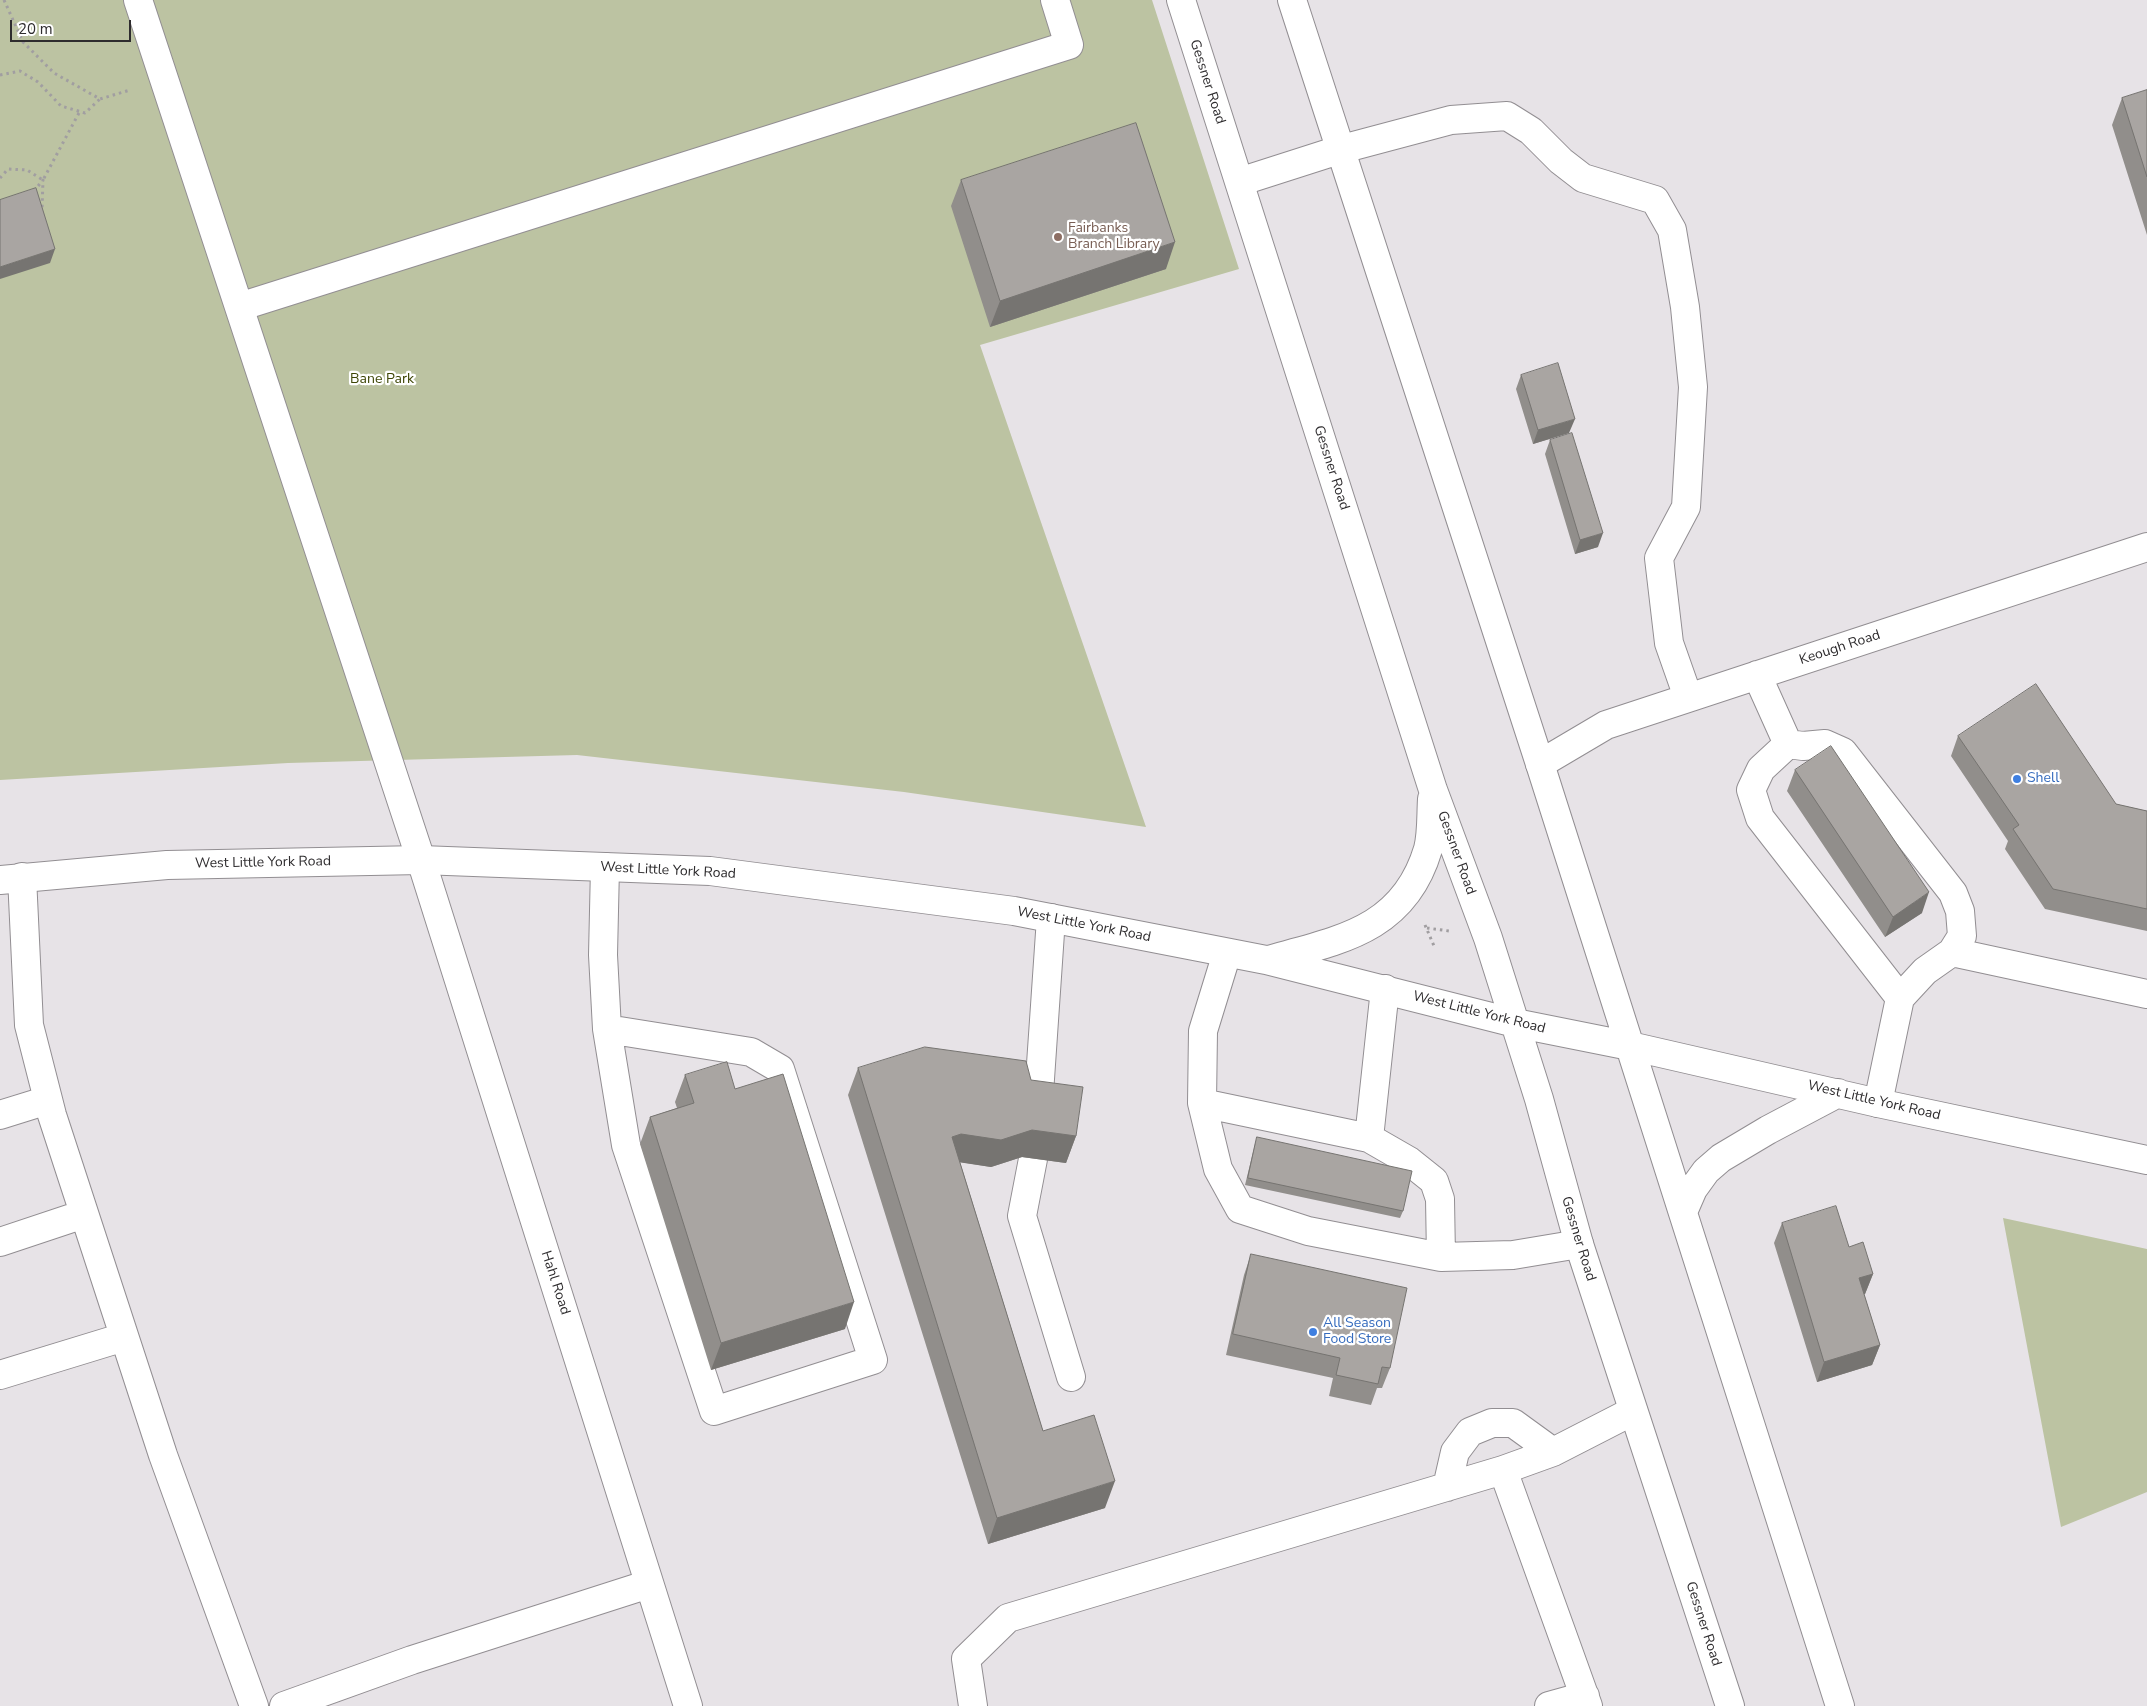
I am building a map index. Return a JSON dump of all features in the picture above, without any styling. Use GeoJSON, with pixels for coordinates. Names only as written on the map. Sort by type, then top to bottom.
{"type":"FeatureCollection","features":[{"type":"Feature","properties":{"kind":"main road","name":"Hahl Road"},"geometry":{"type":"LineString","coordinates":[[138,0],[422,860],[688,1706]]}},
{"type":"Feature","properties":{"kind":"main road"},"geometry":{"type":"LineString","coordinates":[[239,307],[1069,45],[1056,0]]}},
{"type":"Feature","properties":{"kind":"main road","name":"Gessner Road"},"geometry":{"type":"LineString","coordinates":[[1181,0],[1433,790],[1488,938],[1539,1100],[1578,1244],[1730,1706]]}},
{"type":"Feature","properties":{"kind":"main road"},"geometry":{"type":"LineString","coordinates":[[1292,0],[1342,149],[1540,764],[1840,1706]]}},
{"type":"Feature","properties":{"kind":"main road"},"geometry":{"type":"LineString","coordinates":[[1239,182],[1342,149],[1451,120],[1507,116],[1530,131],[1561,161],[1583,178],[1654,200],[1672,230],[1685,307],[1693,386],[1686,508],[1659,558],[1669,643],[1688,697]]}},
{"type":"Feature","properties":{"kind":"main road","name":"Keough Road"},"geometry":{"type":"LineString","coordinates":[[1540,764],[1606,725],[2147,547]]}},
{"type":"Feature","properties":{"kind":"main road"},"geometry":{"type":"LineString","coordinates":[[1757,675],[1788,744]]}},
{"type":"Feature","properties":{"kind":"main road"},"geometry":{"type":"LineString","coordinates":[[1788,744],[1803,746],[1825,744],[1843,752],[1953,893],[1960,911],[1962,936],[1952,952],[1925,971],[1900,998],[1878,1103]]}},
{"type":"Feature","properties":{"kind":"main road"},"geometry":{"type":"LineString","coordinates":[[1788,744],[1761,769],[1751,790],[1760,818],[1900,998]]}},
{"type":"Feature","properties":{"kind":"main road"},"geometry":{"type":"LineString","coordinates":[[1266,960],[1322,945],[1368,928],[1400,902],[1414,884],[1428,847],[1433,790]]}},
{"type":"Feature","properties":{"kind":"main road","name":"West Little York Road"},"geometry":{"type":"LineString","coordinates":[[11,879],[167,865],[422,860],[710,870],[1014,911],[1266,960],[1515,1023],[1630,1046],[1878,1103],[2147,1160]]}},
{"type":"Feature","properties":{"kind":"main road"},"geometry":{"type":"LineString","coordinates":[[605,867],[603,955],[606,1029],[626,1145],[714,1411],[873,1360],[780,1068],[752,1052],[606,1029]]}},
{"type":"Feature","properties":{"kind":"main road"},"geometry":{"type":"LineString","coordinates":[[11,879],[29,1025],[48,1100],[163,1455],[254,1706]]}},
{"type":"Feature","properties":{"kind":"main road"},"geometry":{"type":"LineString","coordinates":[[1038,1108],[1051,918]]}},
{"type":"Feature","properties":{"kind":"main road"},"geometry":{"type":"LineString","coordinates":[[1952,952],[2147,994]]}},
{"type":"Feature","properties":{"kind":"main road"},"geometry":{"type":"LineString","coordinates":[[1227,953],[1203,1031],[1202,1103],[1218,1169],[1240,1209],[1308,1231],[1441,1257],[1513,1255],[1578,1244]]}},
{"type":"Feature","properties":{"kind":"main road"},"geometry":{"type":"LineString","coordinates":[[1369,1138],[1385,989]]}},
{"type":"Feature","properties":{"kind":"main road"},"geometry":{"type":"LineString","coordinates":[[1683,1212],[1693,1189],[1706,1171],[1721,1158],[1768,1130],[1838,1093]]}},
{"type":"Feature","properties":{"kind":"main road"},"geometry":{"type":"LineString","coordinates":[[0,1115],[48,1100]]}},
{"type":"Feature","properties":{"kind":"main road"},"geometry":{"type":"LineString","coordinates":[[1202,1103],[1369,1138],[1409,1161],[1434,1182],[1440,1199],[1441,1257]]}},
{"type":"Feature","properties":{"kind":"main road"},"geometry":{"type":"LineString","coordinates":[[1033,1158],[1022,1216],[1071,1377]]}},
{"type":"Feature","properties":{"kind":"main road"},"geometry":{"type":"LineString","coordinates":[[0,1242],[84,1214]]}},
{"type":"Feature","properties":{"kind":"main road"},"geometry":{"type":"LineString","coordinates":[[0,1375],[124,1336]]}},
{"type":"Feature","properties":{"kind":"main road"},"geometry":{"type":"LineString","coordinates":[[973,1706],[966,1659],[1008,1618],[1503,1470],[1553,1452],[1633,1412]]}},
{"type":"Feature","properties":{"kind":"main road"},"geometry":{"type":"LineString","coordinates":[[1448,1487],[1455,1452],[1470,1432],[1492,1422],[1513,1423],[1553,1452]]}},
{"type":"Feature","properties":{"kind":"main road"},"geometry":{"type":"LineString","coordinates":[[1503,1470],[1587,1701],[1549,1706]]}},
{"type":"Feature","properties":{"kind":"main road"},"geometry":{"type":"LineString","coordinates":[[284,1706],[412,1660],[649,1584]]}},
{"type":"Feature","properties":{"kind":"path"},"geometry":{"type":"LineString","coordinates":[[4,0],[22,42],[54,73],[100,99]]}},
{"type":"Feature","properties":{"kind":"path"},"geometry":{"type":"LineString","coordinates":[[0,75],[20,71],[38,82],[61,106],[85,113],[100,99],[164,79]]}},
{"type":"Feature","properties":{"kind":"path"},"geometry":{"type":"LineString","coordinates":[[31,195],[43,180],[80,111]]}},
{"type":"Feature","properties":{"kind":"path"},"geometry":{"type":"LineString","coordinates":[[0,178],[8,169],[25,170],[43,180]]}},
{"type":"Feature","properties":{"kind":"path"},"geometry":{"type":"LineString","coordinates":[[41,216],[43,180]]}},
{"type":"Feature","properties":{"kind":"path"},"geometry":{"type":"LineString","coordinates":[[1422,922],[1427,928],[1434,946]]}},
{"type":"Feature","properties":{"kind":"path"},"geometry":{"type":"LineString","coordinates":[[1427,928],[1452,932]]}},
{"type":"Feature","properties":{"kind":"green space","name":"Bane Park"},"geometry":{"type":"Polygon","coordinates":[[[0,0],[1152,0],[1239,269],[980,345],[1146,827],[904,792],[577,755],[288,763],[0,780],[0,0]]]}},
{"type":"Feature","properties":{"kind":"green space"},"geometry":{"type":"Polygon","coordinates":[[[2003,1218],[2147,1249],[2147,1492],[2061,1527],[2003,1218]]]}},
{"type":"Feature","properties":{"kind":"building"},"geometry":{"type":"Polygon","coordinates":[[[2147,90],[2147,177],[2122,98],[2147,90]]]}},
{"type":"Feature","properties":{"kind":"building","name":"Fairbanks Branch Library"},"geometry":{"type":"Polygon","coordinates":[[[1136,123],[1175,242],[1000,301],[961,180],[1136,123]]]}},
{"type":"Feature","properties":{"kind":"building"},"geometry":{"type":"Polygon","coordinates":[[[36,188],[55,249],[0,267],[0,200],[36,188]]]}},
{"type":"Feature","properties":{"kind":"building"},"geometry":{"type":"Polygon","coordinates":[[[1558,363],[1575,419],[1538,430],[1521,375],[1558,363]]]}},
{"type":"Feature","properties":{"kind":"building"},"geometry":{"type":"Polygon","coordinates":[[[1572,433],[1603,533],[1580,540],[1550,440],[1572,433]]]}},
{"type":"Feature","properties":{"kind":"building"},"geometry":{"type":"Polygon","coordinates":[[[2036,684],[2116,804],[2147,811],[2147,909],[2053,889],[2013,829],[2019,825],[1958,736],[2036,684]]]}},
{"type":"Feature","properties":{"kind":"building"},"geometry":{"type":"Polygon","coordinates":[[[1831,746],[1929,892],[1893,917],[1795,770],[1831,746]]]}},
{"type":"Feature","properties":{"kind":"building"},"geometry":{"type":"Polygon","coordinates":[[[925,1047],[1026,1061],[1031,1080],[1083,1087],[1076,1136],[1032,1130],[1001,1140],[961,1134],[952,1137],[1043,1431],[1094,1415],[1115,1481],[997,1518],[858,1068],[925,1047]]]}},
{"type":"Feature","properties":{"kind":"building"},"geometry":{"type":"Polygon","coordinates":[[[727,1062],[735,1089],[783,1074],[854,1302],[721,1343],[650,1117],[694,1103],[685,1075],[727,1062]]]}},
{"type":"Feature","properties":{"kind":"building"},"geometry":{"type":"Polygon","coordinates":[[[1257,1137],[1412,1171],[1403,1211],[1248,1178],[1257,1137]]]}},
{"type":"Feature","properties":{"kind":"building"},"geometry":{"type":"Polygon","coordinates":[[[1836,1206],[1849,1247],[1863,1242],[1873,1274],[1859,1278],[1880,1345],[1824,1362],[1782,1223],[1836,1206]]]}},
{"type":"Feature","properties":{"kind":"building","name":"All Season Food Store"},"geometry":{"type":"Polygon","coordinates":[[[1251,1254],[1407,1288],[1390,1368],[1382,1367],[1378,1384],[1336,1375],[1340,1358],[1233,1334],[1251,1254]]]}},
{"type":"Feature","properties":{"kind":"place","name":"Fairbanks Branch Library"},"geometry":{"type":"Point","coordinates":[1058,237]}},
{"type":"Feature","properties":{"kind":"place","name":"Shell"},"geometry":{"type":"Point","coordinates":[2017,779]}},
{"type":"Feature","properties":{"kind":"place","name":"All Season Food Store"},"geometry":{"type":"Point","coordinates":[1313,1332]}}]}
